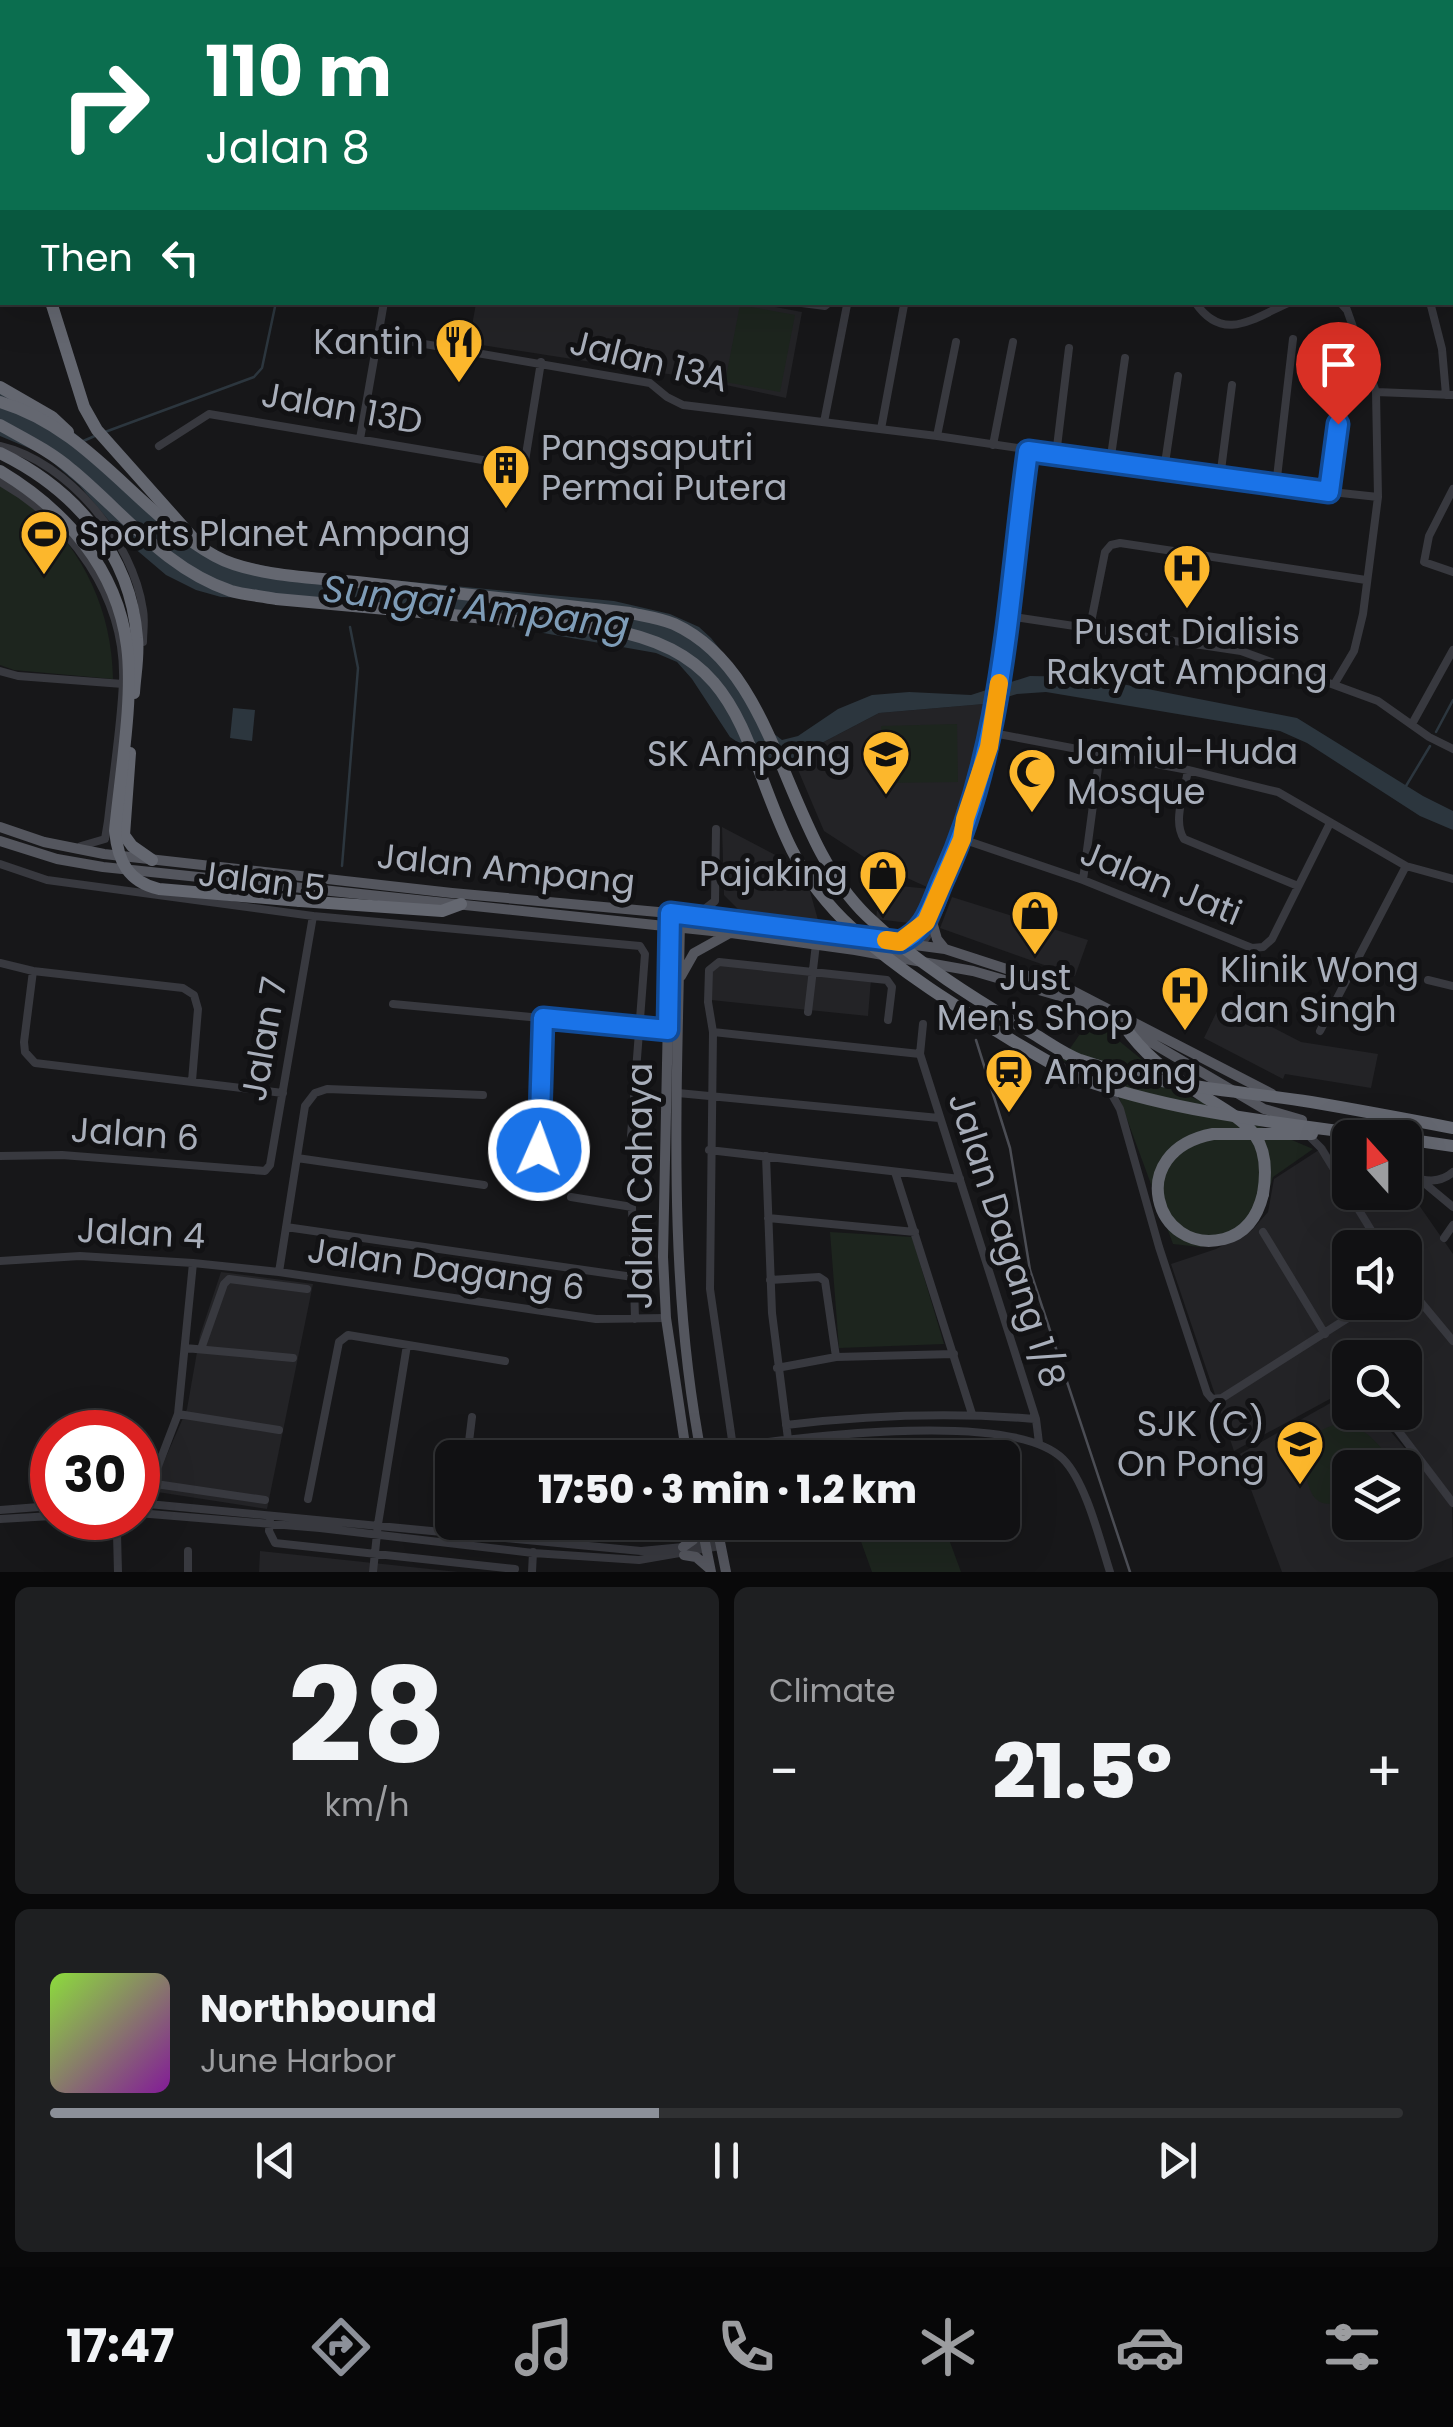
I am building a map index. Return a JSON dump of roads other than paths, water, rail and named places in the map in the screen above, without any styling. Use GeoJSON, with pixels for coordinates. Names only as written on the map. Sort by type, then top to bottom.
{"type":"FeatureCollection","features":[{"type":"Feature","properties":{"kind":"highway"},"geometry":{"type":"LineString","coordinates":[[51,305],[84,406],[97,430],[196,542]]}},
{"type":"Feature","properties":{"kind":"highway"},"geometry":{"type":"LineString","coordinates":[[0,387],[52,417],[158,515],[216,557],[296,576],[630,612],[672,623],[696,637],[736,674],[756,708],[808,834],[831,873],[866,916],[935,970],[1075,1058],[1137,1078],[1310,1102],[1453,1131]]}},
{"type":"Feature","properties":{"kind":"highway"},"geometry":{"type":"LineString","coordinates":[[0,402],[45,421],[84,447]]}},
{"type":"Feature","properties":{"kind":"highway"},"geometry":{"type":"LineString","coordinates":[[0,426],[43,448],[73,470],[153,545],[188,570],[231,590],[276,599],[605,629],[635,634],[685,657],[721,688],[742,722],[792,851],[817,888],[852,928],[912,976],[1049,1062],[1089,1082],[1236,1116],[1332,1129]]}},
{"type":"Feature","properties":{"kind":"highway"},"geometry":{"type":"LineString","coordinates":[[1,448],[61,490],[94,526],[112,552],[129,590],[138,640],[128,688],[124,835],[152,860]]}},
{"type":"Feature","properties":{"kind":"highway"},"geometry":{"type":"LineString","coordinates":[[0,471],[41,497],[79,535],[100,566],[117,607],[128,648],[117,848],[124,867],[137,881],[159,889],[442,911],[455,900]]}},
{"type":"Feature","properties":{"kind":"highway"},"geometry":{"type":"LineString","coordinates":[[104,839],[112,842],[124,835]]}},
{"type":"Feature","properties":{"kind":"highway"},"geometry":{"type":"LineString","coordinates":[[1125,1028],[1134,1042],[1199,1094],[1248,1124],[1254,1134],[1264,1152],[1263,1194],[1255,1216],[1240,1232],[1228,1238],[1202,1240],[1175,1228],[1158,1196],[1165,1160],[1175,1148],[1213,1134],[1254,1134],[1332,1134]]}},
{"type":"Feature","properties":{"kind":"highway"},"geometry":{"type":"LineString","coordinates":[[1422,1142],[1453,1148]]}},
{"type":"Feature","properties":{"kind":"main road","name":"Jalan Ampang"},"geometry":{"type":"LineString","coordinates":[[0,827],[71,847],[152,860],[455,900],[647,923],[694,916],[733,928],[920,944],[1071,990],[1121,1013],[1236,1078],[1301,1106],[1453,1131]]}},
{"type":"Feature","properties":{"kind":"main road","name":"Jalan Ampang"},"geometry":{"type":"LineString","coordinates":[[0,841],[58,859],[104,867],[675,920],[992,976],[1070,999],[1264,1109],[1332,1126]]}},
{"type":"Feature","properties":{"kind":"main road","name":"Jalan Cahaya"},"geometry":{"type":"LineString","coordinates":[[675,920],[669,950],[663,1257],[666,1318],[684,1440]]}},
{"type":"Feature","properties":{"kind":"main road","name":"Jalan Cahaya"},"geometry":{"type":"LineString","coordinates":[[675,920],[680,978],[680,1315],[700,1440]]}},
{"type":"Feature","properties":{"kind":"main road"},"geometry":{"type":"LineString","coordinates":[[647,923],[669,950]]}},
{"type":"Feature","properties":{"kind":"main road"},"geometry":{"type":"LineString","coordinates":[[900,942],[929,924],[945,950]]}},
{"type":"Feature","properties":{"kind":"main road"},"geometry":{"type":"LineString","coordinates":[[680,978],[694,953],[733,928]]}},
{"type":"Feature","properties":{"kind":"main road"},"geometry":{"type":"LineString","coordinates":[[856,950],[878,946],[912,950],[920,944],[922,954],[932,964]]}},
{"type":"Feature","properties":{"kind":"main road"},"geometry":{"type":"LineString","coordinates":[[693,1540],[684,1551],[711,1571]]}},
{"type":"Feature","properties":{"kind":"main road"},"geometry":{"type":"LineString","coordinates":[[705,1540],[711,1571]]}},
{"type":"Feature","properties":{"kind":"main road"},"geometry":{"type":"LineString","coordinates":[[719,1542],[726,1572]]}},
{"type":"Feature","properties":{"kind":"street"},"geometry":{"type":"LineString","coordinates":[[360,439],[383,305]]}},
{"type":"Feature","properties":{"kind":"street"},"geometry":{"type":"LineString","coordinates":[[824,422],[847,305]]}},
{"type":"Feature","properties":{"kind":"street"},"geometry":{"type":"LineString","coordinates":[[881,429],[904,305]]}},
{"type":"Feature","properties":{"kind":"street"},"geometry":{"type":"LineString","coordinates":[[1197,305],[1217,324],[1230,328],[1275,306]]}},
{"type":"Feature","properties":{"kind":"street"},"geometry":{"type":"LineString","coordinates":[[1336,683],[1354,651],[1363,614],[1378,497],[1376,392],[1343,305]]}},
{"type":"Feature","properties":{"kind":"street"},"geometry":{"type":"LineString","coordinates":[[1376,392],[1450,395],[1431,305]]}},
{"type":"Feature","properties":{"kind":"street","name":"Jalan 13A"},"geometry":{"type":"LineString","coordinates":[[378,336],[650,383],[683,404],[1378,497]]}},
{"type":"Feature","properties":{"kind":"street"},"geometry":{"type":"LineString","coordinates":[[1276,486],[1293,339]]}},
{"type":"Feature","properties":{"kind":"street"},"geometry":{"type":"LineString","coordinates":[[937,436],[956,342]]}},
{"type":"Feature","properties":{"kind":"street"},"geometry":{"type":"LineString","coordinates":[[993,445],[1013,342]]}},
{"type":"Feature","properties":{"kind":"street"},"geometry":{"type":"LineString","coordinates":[[1056,455],[1070,348]]}},
{"type":"Feature","properties":{"kind":"street"},"geometry":{"type":"LineString","coordinates":[[1110,463],[1125,358]]}},
{"type":"Feature","properties":{"kind":"street","name":"Jalan 13D"},"geometry":{"type":"LineString","coordinates":[[159,446],[209,414],[524,467],[541,362]]}},
{"type":"Feature","properties":{"kind":"street"},"geometry":{"type":"LineString","coordinates":[[1164,470],[1178,376]]}},
{"type":"Feature","properties":{"kind":"street"},"geometry":{"type":"LineString","coordinates":[[1329,492],[1346,378]]}},
{"type":"Feature","properties":{"kind":"street"},"geometry":{"type":"LineString","coordinates":[[1220,478],[1232,386]]}},
{"type":"Feature","properties":{"kind":"street"},"geometry":{"type":"LineString","coordinates":[[1,448],[42,463],[96,509],[117,542],[144,611],[142,649],[128,688],[104,839],[98,844],[71,847]]}},
{"type":"Feature","properties":{"kind":"street"},"geometry":{"type":"LineString","coordinates":[[920,944],[953,874],[965,819],[993,729],[1028,451]]}},
{"type":"Feature","properties":{"kind":"street"},"geometry":{"type":"LineString","coordinates":[[0,482],[52,518],[96,576],[118,632],[128,688]]}},
{"type":"Feature","properties":{"kind":"street"},"geometry":{"type":"LineString","coordinates":[[1453,489],[1429,536],[1424,562],[1453,572]]}},
{"type":"Feature","properties":{"kind":"street"},"geometry":{"type":"LineString","coordinates":[[1090,626],[1105,552],[1110,545],[1120,543],[1366,580]]}},
{"type":"Feature","properties":{"kind":"street"},"geometry":{"type":"LineString","coordinates":[[1008,616],[1241,651],[1378,700],[1450,748],[1453,737]]}},
{"type":"Feature","properties":{"kind":"street"},"geometry":{"type":"LineString","coordinates":[[1412,724],[1453,650]]}},
{"type":"Feature","properties":{"kind":"street"},"geometry":{"type":"LineString","coordinates":[[0,671],[128,688]]}},
{"type":"Feature","properties":{"kind":"street"},"geometry":{"type":"LineString","coordinates":[[993,729],[1278,792],[1406,866],[1453,879]]}},
{"type":"Feature","properties":{"kind":"street"},"geometry":{"type":"LineString","coordinates":[[1083,880],[1100,753]]}},
{"type":"Feature","properties":{"kind":"street"},"geometry":{"type":"LineString","coordinates":[[1188,770],[1179,822],[1184,839],[1298,886]]}},
{"type":"Feature","properties":{"kind":"street","name":"Jalan Jati"},"geometry":{"type":"LineString","coordinates":[[962,839],[1083,880],[1252,948],[1272,939],[1330,823]]}},
{"type":"Feature","properties":{"kind":"street"},"geometry":{"type":"LineString","coordinates":[[716,830],[716,901],[733,928]]}},
{"type":"Feature","properties":{"kind":"street","name":"Jalan 5"},"geometry":{"type":"LineString","coordinates":[[0,864],[47,880],[313,916],[640,946],[645,954],[640,1027]]}},
{"type":"Feature","properties":{"kind":"street"},"geometry":{"type":"LineString","coordinates":[[1320,1031],[1406,866]]}},
{"type":"Feature","properties":{"kind":"street"},"geometry":{"type":"LineString","coordinates":[[694,916],[716,901]]}},
{"type":"Feature","properties":{"kind":"street","name":"Jalan 7"},"geometry":{"type":"LineString","coordinates":[[265,1170],[270,1164],[313,916]]}},
{"type":"Feature","properties":{"kind":"street"},"geometry":{"type":"LineString","coordinates":[[808,1012],[816,944]]}},
{"type":"Feature","properties":{"kind":"street"},"geometry":{"type":"LineString","coordinates":[[732,1440],[710,1289],[709,970],[719,962],[892,982],[888,1020]]}},
{"type":"Feature","properties":{"kind":"street","name":"Jalan 6"},"geometry":{"type":"LineString","coordinates":[[0,963],[33,971],[183,988],[194,995],[198,1010],[192,1081]]}},
{"type":"Feature","properties":{"kind":"street","name":"Jalan 6"},"geometry":{"type":"LineString","coordinates":[[33,971],[24,1042],[25,1052],[36,1063],[283,1093]]}},
{"type":"Feature","properties":{"kind":"street"},"geometry":{"type":"LineString","coordinates":[[1428,980],[1453,986]]}},
{"type":"Feature","properties":{"kind":"street"},"geometry":{"type":"LineString","coordinates":[[393,1004],[668,1030]]}},
{"type":"Feature","properties":{"kind":"street"},"geometry":{"type":"LineString","coordinates":[[538,1183],[543,1018]]}},
{"type":"Feature","properties":{"kind":"street"},"geometry":{"type":"LineString","coordinates":[[712,1032],[920,1054],[923,1024]]}},
{"type":"Feature","properties":{"kind":"street"},"geometry":{"type":"LineString","coordinates":[[631,1136],[640,1027]]}},
{"type":"Feature","properties":{"kind":"street"},"geometry":{"type":"LineString","coordinates":[[1028,1045],[1104,1086],[1116,1100],[1159,1248],[1206,1393],[1212,1399],[1222,1398],[1346,1320]]}},
{"type":"Feature","properties":{"kind":"street","name":"Jalan Dagang 1/8"},"geometry":{"type":"LineString","coordinates":[[920,1054],[1036,1419],[1039,1443]]}},
{"type":"Feature","properties":{"kind":"street"},"geometry":{"type":"LineString","coordinates":[[278,1272],[305,1106],[315,1093],[327,1089],[483,1095]]}},
{"type":"Feature","properties":{"kind":"street"},"geometry":{"type":"LineString","coordinates":[[678,1093],[938,1118]]}},
{"type":"Feature","properties":{"kind":"street"},"geometry":{"type":"LineString","coordinates":[[1293,1119],[1332,1164]]}},
{"type":"Feature","properties":{"kind":"street"},"geometry":{"type":"LineString","coordinates":[[709,1150],[960,1179]]}},
{"type":"Feature","properties":{"kind":"street","name":"Jalan 6"},"geometry":{"type":"LineString","coordinates":[[0,1156],[62,1155],[265,1170]]}},
{"type":"Feature","properties":{"kind":"street"},"geometry":{"type":"LineString","coordinates":[[766,1156],[770,1280],[788,1439]]}},
{"type":"Feature","properties":{"kind":"street"},"geometry":{"type":"LineString","coordinates":[[297,1158],[484,1184]]}},
{"type":"Feature","properties":{"kind":"street"},"geometry":{"type":"LineString","coordinates":[[895,1172],[972,1414]]}},
{"type":"Feature","properties":{"kind":"street"},"geometry":{"type":"LineString","coordinates":[[1422,1180],[1445,1180],[1453,1172]]}},
{"type":"Feature","properties":{"kind":"street"},"geometry":{"type":"LineString","coordinates":[[1422,1182],[1453,1207]]}},
{"type":"Feature","properties":{"kind":"street"},"geometry":{"type":"LineString","coordinates":[[571,1198],[632,1207],[635,1319]]}},
{"type":"Feature","properties":{"kind":"street"},"geometry":{"type":"LineString","coordinates":[[768,1218],[915,1232]]}},
{"type":"Feature","properties":{"kind":"street"},"geometry":{"type":"LineString","coordinates":[[1444,1238],[1453,1225]]}},
{"type":"Feature","properties":{"kind":"street"},"geometry":{"type":"LineString","coordinates":[[286,1227],[634,1278]]}},
{"type":"Feature","properties":{"kind":"street"},"geometry":{"type":"LineString","coordinates":[[1263,1232],[1325,1334]]}},
{"type":"Feature","properties":{"kind":"street","name":"Jalan 4"},"geometry":{"type":"LineString","coordinates":[[0,1261],[80,1256],[278,1272]]}},
{"type":"Feature","properties":{"kind":"street"},"geometry":{"type":"LineString","coordinates":[[160,1457],[178,1414],[192,1263]]}},
{"type":"Feature","properties":{"kind":"street","name":"Jalan Dagang 6"},"geometry":{"type":"LineString","coordinates":[[278,1272],[596,1319],[666,1318]]}},
{"type":"Feature","properties":{"kind":"street"},"geometry":{"type":"LineString","coordinates":[[770,1280],[819,1277],[824,1281],[836,1357]]}},
{"type":"Feature","properties":{"kind":"street"},"geometry":{"type":"LineString","coordinates":[[200,1349],[229,1279],[307,1289]]}},
{"type":"Feature","properties":{"kind":"street"},"geometry":{"type":"LineString","coordinates":[[1422,1304],[1453,1341]]}},
{"type":"Feature","properties":{"kind":"street"},"geometry":{"type":"LineString","coordinates":[[308,1499],[339,1342],[348,1335],[505,1360]]}},
{"type":"Feature","properties":{"kind":"street"},"geometry":{"type":"LineString","coordinates":[[373,1572],[407,1346]]}},
{"type":"Feature","properties":{"kind":"street"},"geometry":{"type":"LineString","coordinates":[[186,1348],[294,1358]]}},
{"type":"Feature","properties":{"kind":"street"},"geometry":{"type":"LineString","coordinates":[[777,1368],[836,1357],[954,1354]]}},
{"type":"Feature","properties":{"kind":"street"},"geometry":{"type":"LineString","coordinates":[[178,1414],[279,1430]]}},
{"type":"Feature","properties":{"kind":"street"},"geometry":{"type":"LineString","coordinates":[[786,1424],[876,1415],[972,1414],[1036,1419]]}},
{"type":"Feature","properties":{"kind":"street"},"geometry":{"type":"LineString","coordinates":[[469,1440],[472,1418]]}},
{"type":"Feature","properties":{"kind":"street"},"geometry":{"type":"LineString","coordinates":[[1397,1430],[1453,1503]]}},
{"type":"Feature","properties":{"kind":"street"},"geometry":{"type":"LineString","coordinates":[[780,1440],[857,1432],[954,1432],[1039,1443],[1066,1461],[1076,1476],[1110,1572]]}},
{"type":"Feature","properties":{"kind":"street"},"geometry":{"type":"LineString","coordinates":[[160,1485],[265,1500]]}},
{"type":"Feature","properties":{"kind":"street"},"geometry":{"type":"LineString","coordinates":[[0,1510],[30,1508]]}},
{"type":"Feature","properties":{"kind":"street"},"geometry":{"type":"LineString","coordinates":[[160,1510],[435,1537]]}},
{"type":"Feature","properties":{"kind":"street"},"geometry":{"type":"LineString","coordinates":[[0,1520],[30,1518]]}},
{"type":"Feature","properties":{"kind":"street"},"geometry":{"type":"LineString","coordinates":[[270,1519],[269,1531],[275,1542],[516,1569]]}},
{"type":"Feature","properties":{"kind":"street"},"geometry":{"type":"LineString","coordinates":[[117,1540],[118,1572]]}},
{"type":"Feature","properties":{"kind":"street"},"geometry":{"type":"LineString","coordinates":[[459,1540],[533,1554],[639,1560],[719,1542]]}},
{"type":"Feature","properties":{"kind":"street"},"geometry":{"type":"LineString","coordinates":[[481,1540],[684,1551]]}},
{"type":"Feature","properties":{"kind":"street"},"geometry":{"type":"LineString","coordinates":[[532,1572],[534,1542]]}},
{"type":"Feature","properties":{"kind":"street"},"geometry":{"type":"LineString","coordinates":[[188,1551],[188,1572]]}},
{"type":"Feature","properties":{"kind":"street"},"geometry":{"type":"LineString","coordinates":[[639,1560],[640,1572]]}},
{"type":"Feature","properties":{"kind":"water","name":"Sungai Ampang"},"geometry":{"type":"Polygon","coordinates":[[[0,388],[51,413],[84,441],[122,486],[216,556],[285,570],[614,601],[670,614],[699,627],[730,662],[773,733],[782,740],[798,736],[838,709],[872,695],[971,695],[1030,676],[1086,677],[1297,718],[1453,811],[1453,830],[1420,816],[1307,743],[1280,731],[1046,692],[1017,694],[984,704],[879,713],[793,758],[761,758],[730,737],[677,662],[656,653],[369,602],[221,597],[196,590],[166,575],[126,541],[79,485],[43,454],[0,436],[0,388]]]}},
{"type":"Feature","properties":{"kind":"water"},"geometry":{"type":"Polygon","coordinates":[[[233,708],[255,710],[252,741],[230,738],[233,708]]]}},
{"type":"Feature","properties":{"kind":"waterway"},"geometry":{"type":"LineString","coordinates":[[105,432],[254,377],[262,368],[275,305]]}},
{"type":"Feature","properties":{"kind":"waterway"},"geometry":{"type":"LineString","coordinates":[[81,442],[97,435]]}},
{"type":"Feature","properties":{"kind":"waterway","name":"Sungai Ampang"},"geometry":{"type":"LineString","coordinates":[[342,866],[358,668],[350,627]]}},
{"type":"Feature","properties":{"kind":"waterway"},"geometry":{"type":"LineString","coordinates":[[1436,732],[1453,700]]}},
{"type":"Feature","properties":{"kind":"waterway"},"geometry":{"type":"LineString","coordinates":[[1406,786],[1430,746]]}},
{"type":"Feature","properties":{"kind":"tram line"},"geometry":{"type":"LineString","coordinates":[[976,1040],[1010,1148],[1030,1270],[1130,1572]]}},
{"type":"Feature","properties":{"kind":"place","name":"Kantin"},"geometry":{"type":"Point","coordinates":[459,384]}},
{"type":"Feature","properties":{"kind":"place","name":"Pangsaputri Permai Putera"},"geometry":{"type":"Point","coordinates":[506,510]}},
{"type":"Feature","properties":{"kind":"place","name":"Sports Planet Ampang"},"geometry":{"type":"Point","coordinates":[44,576]}},
{"type":"Feature","properties":{"kind":"place","name":"Pusat Dialisis Rakyat Ampang"},"geometry":{"type":"Point","coordinates":[1187,610]}},
{"type":"Feature","properties":{"kind":"place","name":"SK Ampang"},"geometry":{"type":"Point","coordinates":[886,796]}},
{"type":"Feature","properties":{"kind":"place","name":"Jamiul-Huda Mosque"},"geometry":{"type":"Point","coordinates":[1032,814]}},
{"type":"Feature","properties":{"kind":"place","name":"Pajaking"},"geometry":{"type":"Point","coordinates":[883,916]}},
{"type":"Feature","properties":{"kind":"place","name":"Just Men's Shop"},"geometry":{"type":"Point","coordinates":[1035,956]}},
{"type":"Feature","properties":{"kind":"place","name":"Klinik Wong dan Singh"},"geometry":{"type":"Point","coordinates":[1185,1032]}},
{"type":"Feature","properties":{"kind":"place","name":"Ampang"},"geometry":{"type":"Point","coordinates":[1009,1114]}},
{"type":"Feature","properties":{"kind":"place","name":"SJK (C) On Pong"},"geometry":{"type":"Point","coordinates":[1300,1486]}}]}
